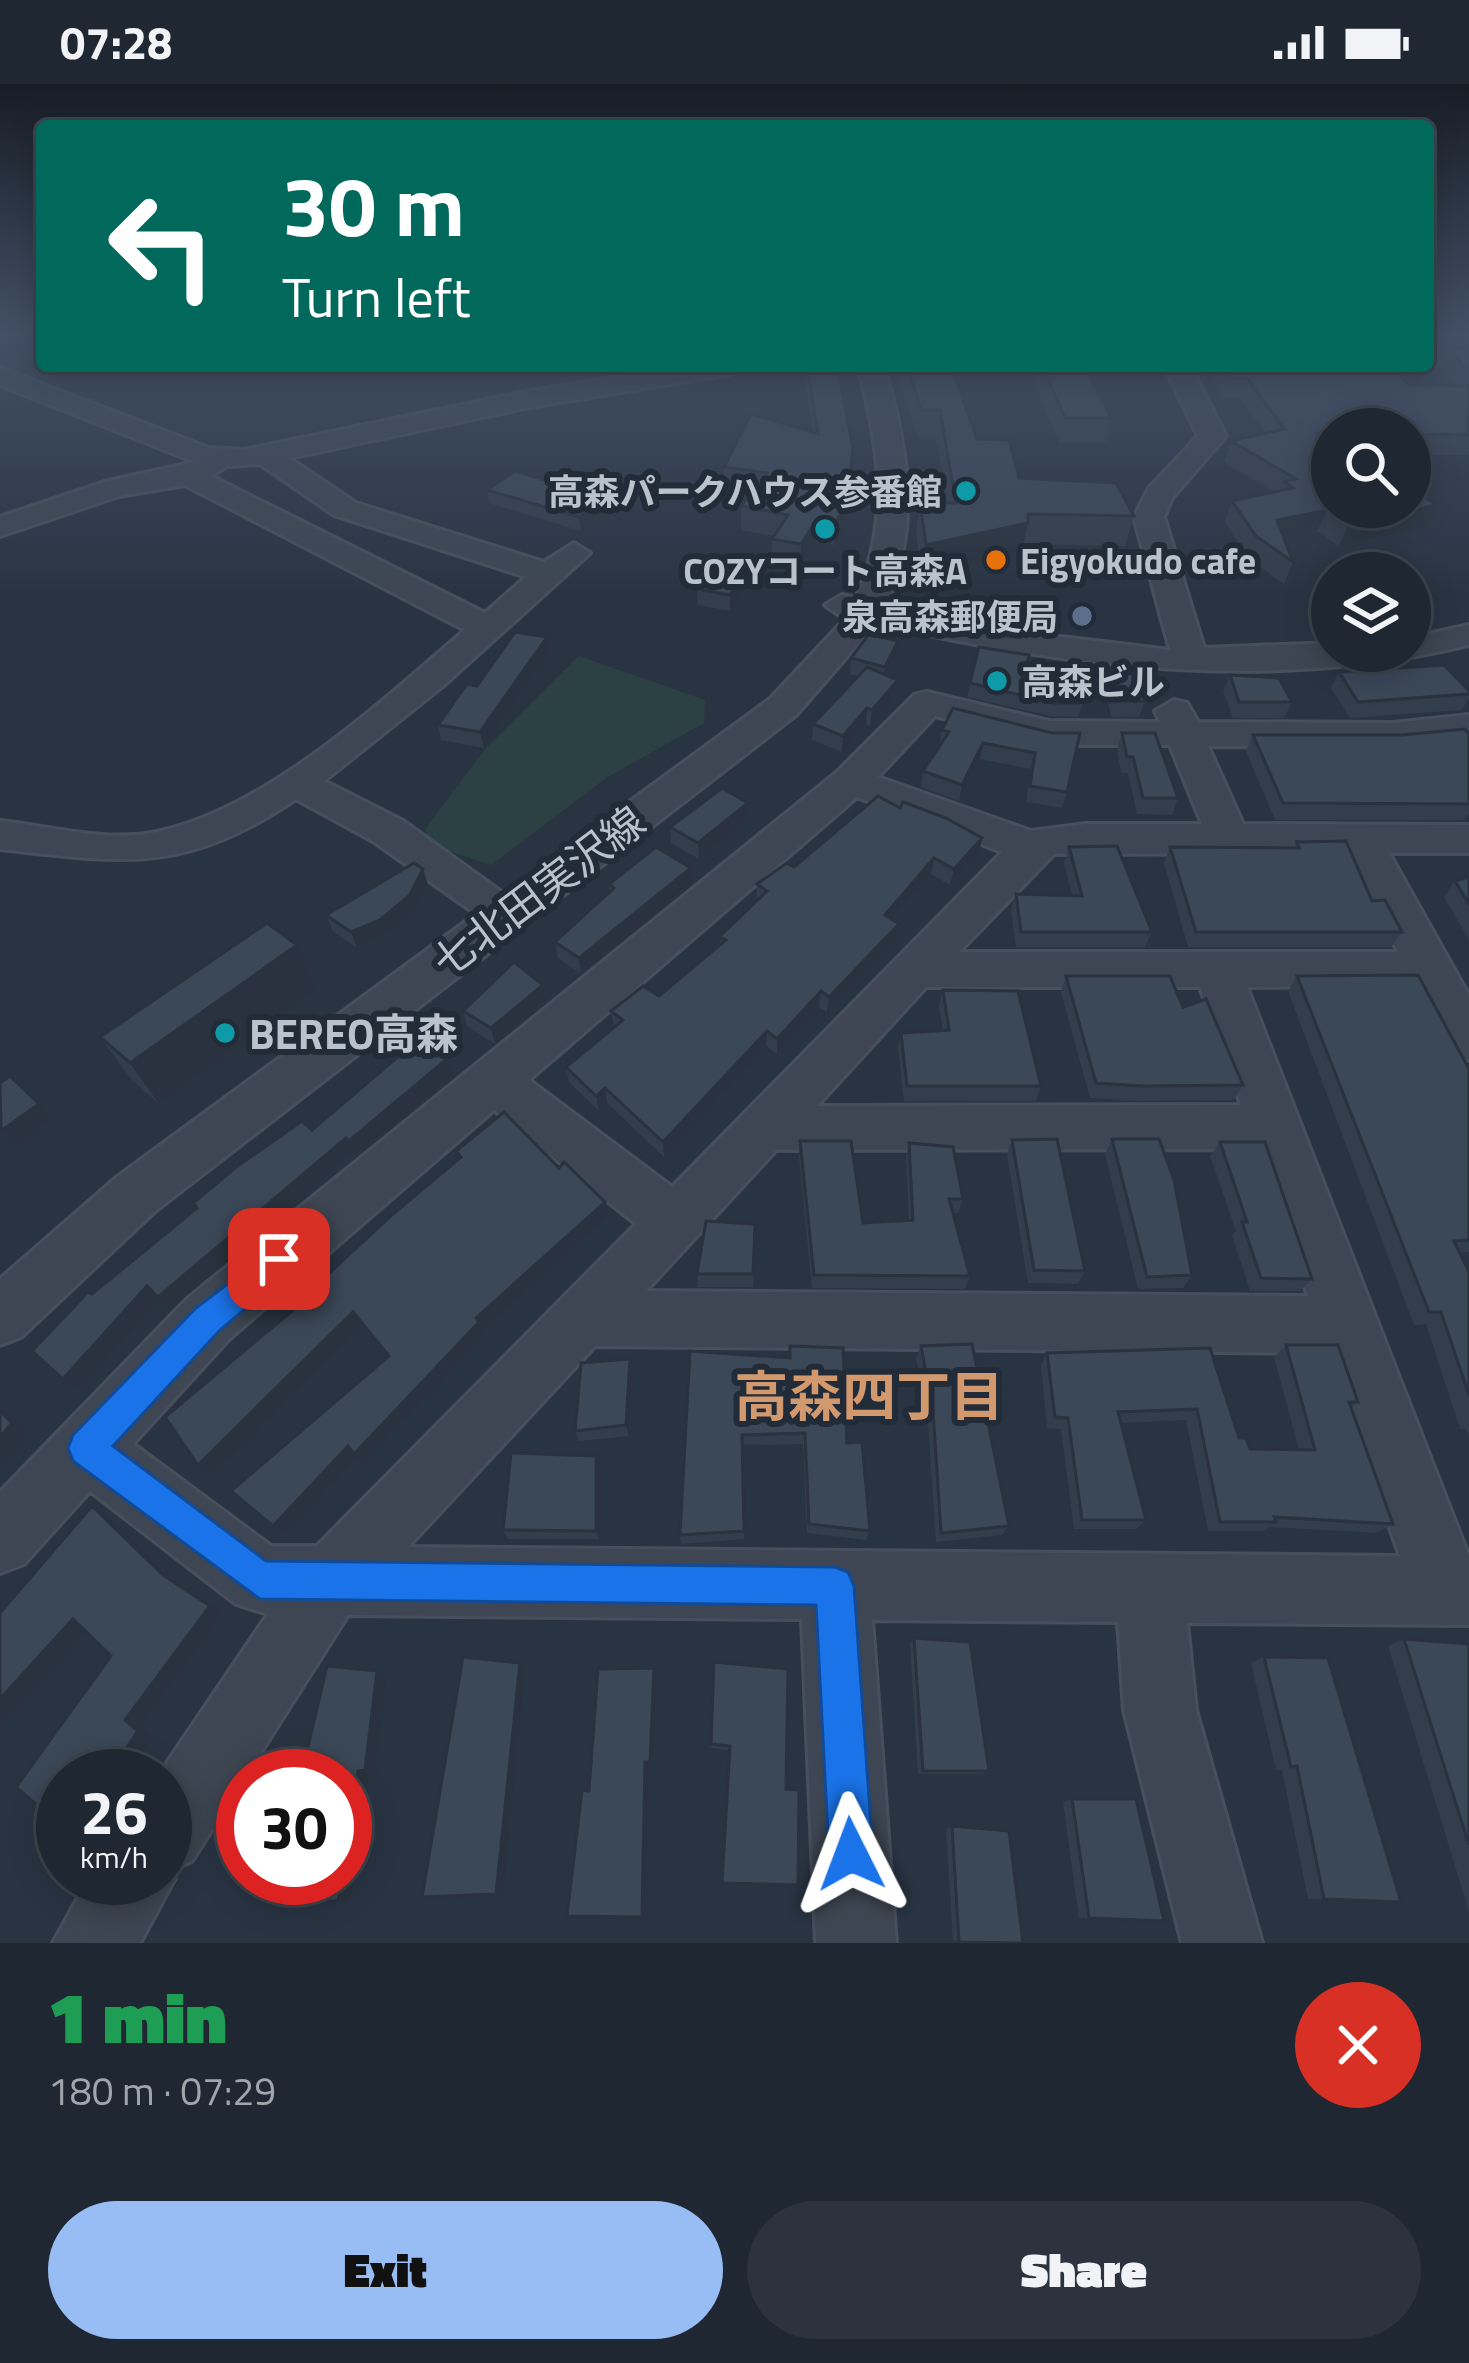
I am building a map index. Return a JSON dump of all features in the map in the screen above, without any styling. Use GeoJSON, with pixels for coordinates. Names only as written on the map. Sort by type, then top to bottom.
{"type":"FeatureCollection","features":[{"type":"Feature","properties":{"kind":"street"},"geometry":{"type":"LineString","coordinates":[[112,420],[205,456],[224,458],[265,455],[432,420]]}},
{"type":"Feature","properties":{"kind":"street"},"geometry":{"type":"LineString","coordinates":[[0,1274],[112,1181],[716,736],[855,608],[878,530],[883,480],[868,420]]}},
{"type":"Feature","properties":{"kind":"street","name":"七北田実沢線"},"geometry":{"type":"LineString","coordinates":[[0,1317],[135,1195],[783,707],[855,608],[895,532],[899,479],[885,420]]}},
{"type":"Feature","properties":{"kind":"street"},"geometry":{"type":"LineString","coordinates":[[1204,420],[1212,436],[1202,454],[1152,500],[1149,517],[1182,734],[1228,839]]}},
{"type":"Feature","properties":{"kind":"street"},"geometry":{"type":"LineString","coordinates":[[0,835],[152,848],[199,836],[298,783],[561,564],[344,509],[265,455]]}},
{"type":"Feature","properties":{"kind":"street"},"geometry":{"type":"LineString","coordinates":[[0,527],[114,488],[189,476],[224,458]]}},
{"type":"Feature","properties":{"kind":"street"},"geometry":{"type":"LineString","coordinates":[[189,476],[486,627]]}},
{"type":"Feature","properties":{"kind":"street"},"geometry":{"type":"LineString","coordinates":[[855,608],[978,637],[1174,662],[1311,655]]}},
{"type":"Feature","properties":{"kind":"street"},"geometry":{"type":"LineString","coordinates":[[1431,644],[1469,635]]}},
{"type":"Feature","properties":{"kind":"street"},"geometry":{"type":"LineString","coordinates":[[0,1540],[208,1319],[851,781],[927,703],[1049,733],[1393,735],[1469,727]]}},
{"type":"Feature","properties":{"kind":"street"},"geometry":{"type":"LineString","coordinates":[[851,781],[1032,848]]}},
{"type":"Feature","properties":{"kind":"street"},"geometry":{"type":"LineString","coordinates":[[298,783],[388,830],[487,902]]}},
{"type":"Feature","properties":{"kind":"street"},"geometry":{"type":"LineString","coordinates":[[192,1793],[329,1583],[1032,848],[1048,840],[1086,838],[1469,839]]}},
{"type":"Feature","properties":{"kind":"street"},"geometry":{"type":"LineString","coordinates":[[1361,840],[1469,1041]]}},
{"type":"Feature","properties":{"kind":"street"},"geometry":{"type":"LineString","coordinates":[[913,970],[1430,969]]}},
{"type":"Feature","properties":{"kind":"street"},"geometry":{"type":"LineString","coordinates":[[86,1448],[260,1580],[1150,1592],[1458,1591],[1347,1324],[1218,972]]}},
{"type":"Feature","properties":{"kind":"street"},"geometry":{"type":"LineString","coordinates":[[494,1081],[675,1222]]}},
{"type":"Feature","properties":{"kind":"street"},"geometry":{"type":"LineString","coordinates":[[765,1128],[1274,1126]]}},
{"type":"Feature","properties":{"kind":"street"},"geometry":{"type":"LineString","coordinates":[[583,1318],[1347,1324]]}},
{"type":"Feature","properties":{"kind":"street"},"geometry":{"type":"LineString","coordinates":[[835,1586],[856,1943]]}},
{"type":"Feature","properties":{"kind":"street"},"geometry":{"type":"LineString","coordinates":[[1150,1592],[1160,1710],[1222,1943]]}},
{"type":"Feature","properties":{"kind":"street"},"geometry":{"type":"LineString","coordinates":[[93,1943],[118,1905]]}},
{"type":"Feature","properties":{"kind":"green space"},"geometry":{"type":"Polygon","coordinates":[[[579,656],[705,700],[704,723],[606,778],[491,865],[430,845],[425,829],[486,748],[579,656]]]}},
{"type":"Feature","properties":{"kind":"building"},"geometry":{"type":"Polygon","coordinates":[[[748,420],[770,420],[818,434],[816,420],[847,420],[853,448],[847,505],[836,521],[818,518],[801,544],[772,539],[788,515],[741,506],[767,473],[724,467],[748,420]]]}},
{"type":"Feature","properties":{"kind":"building"},"geometry":{"type":"Polygon","coordinates":[[[942,420],[970,420],[977,439],[1009,440],[1019,478],[1116,483],[1134,516],[1028,514],[1028,523],[926,545],[920,502],[956,503],[942,420]]]}},
{"type":"Feature","properties":{"kind":"building"},"geometry":{"type":"Polygon","coordinates":[[[1277,420],[1311,420],[1311,513],[1277,520],[1293,562],[1256,536],[1232,501],[1293,488],[1284,482],[1296,479],[1231,441],[1284,429],[1277,420]]]}},
{"type":"Feature","properties":{"kind":"building"},"geometry":{"type":"Polygon","coordinates":[[[1431,420],[1469,420],[1469,435],[1431,434],[1431,420]]]}},
{"type":"Feature","properties":{"kind":"building"},"geometry":{"type":"Polygon","coordinates":[[[515,471],[605,498],[579,517],[487,490],[515,471]]]}},
{"type":"Feature","properties":{"kind":"building"},"geometry":{"type":"Polygon","coordinates":[[[716,562],[747,568],[730,595],[697,589],[716,562]]]}},
{"type":"Feature","properties":{"kind":"building"},"geometry":{"type":"Polygon","coordinates":[[[515,632],[547,637],[480,732],[438,725],[467,684],[477,686],[515,632]]]}},
{"type":"Feature","properties":{"kind":"building"},"geometry":{"type":"Polygon","coordinates":[[[869,634],[898,641],[885,667],[851,658],[869,634]]]}},
{"type":"Feature","properties":{"kind":"building"},"geometry":{"type":"Polygon","coordinates":[[[979,647],[1029,655],[1023,683],[1084,688],[1083,703],[1053,703],[970,683],[979,647]]]}},
{"type":"Feature","properties":{"kind":"building"},"geometry":{"type":"Polygon","coordinates":[[[1444,665],[1469,694],[1358,702],[1339,672],[1431,672],[1431,666],[1444,665]]]}},
{"type":"Feature","properties":{"kind":"building"},"geometry":{"type":"Polygon","coordinates":[[[867,667],[898,680],[843,736],[813,724],[867,667]]]}},
{"type":"Feature","properties":{"kind":"building"},"geometry":{"type":"Polygon","coordinates":[[[1110,673],[1136,674],[1145,701],[1116,701],[1110,673]]]}},
{"type":"Feature","properties":{"kind":"building"},"geometry":{"type":"Polygon","coordinates":[[[1230,675],[1279,678],[1292,702],[1239,702],[1230,675]]]}},
{"type":"Feature","properties":{"kind":"building"},"geometry":{"type":"Polygon","coordinates":[[[953,708],[1052,733],[1080,733],[1067,792],[1030,786],[1035,753],[983,743],[962,785],[923,771],[949,732],[942,730],[953,708]]]}},
{"type":"Feature","properties":{"kind":"building"},"geometry":{"type":"Polygon","coordinates":[[[1465,729],[1469,734],[1469,804],[1283,803],[1253,735],[1402,735],[1465,729]]]}},
{"type":"Feature","properties":{"kind":"building"},"geometry":{"type":"Polygon","coordinates":[[[1122,733],[1155,733],[1178,798],[1143,798],[1122,733]]]}},
{"type":"Feature","properties":{"kind":"building"},"geometry":{"type":"Polygon","coordinates":[[[722,788],[748,803],[698,843],[670,827],[722,788]]]}},
{"type":"Feature","properties":{"kind":"building"},"geometry":{"type":"Polygon","coordinates":[[[878,796],[900,808],[903,802],[946,818],[982,838],[954,869],[934,858],[885,915],[899,924],[829,997],[821,991],[777,1039],[767,1031],[663,1142],[605,1088],[596,1096],[566,1067],[623,1020],[611,1011],[643,986],[659,996],[726,940],[719,937],[767,891],[757,884],[787,863],[794,867],[878,796]]]}},
{"type":"Feature","properties":{"kind":"building"},"geometry":{"type":"Polygon","coordinates":[[[1346,841],[1372,901],[1385,900],[1402,932],[1196,932],[1170,847],[1299,848],[1297,842],[1346,841]]]}},
{"type":"Feature","properties":{"kind":"building"},"geometry":{"type":"Polygon","coordinates":[[[1117,846],[1152,932],[1021,932],[1016,894],[1082,896],[1069,847],[1117,846]]]}},
{"type":"Feature","properties":{"kind":"building"},"geometry":{"type":"Polygon","coordinates":[[[656,847],[691,868],[579,958],[555,942],[614,888],[609,884],[656,847]]]}},
{"type":"Feature","properties":{"kind":"building"},"geometry":{"type":"Polygon","coordinates":[[[414,863],[423,869],[410,895],[380,920],[351,932],[326,915],[414,863]]]}},
{"type":"Feature","properties":{"kind":"building"},"geometry":{"type":"Polygon","coordinates":[[[1469,877],[1469,904],[1455,881],[1469,877]]]}},
{"type":"Feature","properties":{"kind":"building"},"geometry":{"type":"Polygon","coordinates":[[[267,923],[297,945],[130,1063],[100,1037],[267,923]]]}},
{"type":"Feature","properties":{"kind":"building"},"geometry":{"type":"Polygon","coordinates":[[[514,962],[543,985],[491,1028],[463,1011],[514,962]]]}},
{"type":"Feature","properties":{"kind":"building"},"geometry":{"type":"Polygon","coordinates":[[[1418,975],[1469,1069],[1469,1240],[1454,1241],[1469,1272],[1469,1395],[1441,1312],[1429,1312],[1297,976],[1418,975]]]}},
{"type":"Feature","properties":{"kind":"building"},"geometry":{"type":"Polygon","coordinates":[[[1066,976],[1170,976],[1183,1007],[1206,999],[1243,1085],[1096,1083],[1066,976]]]}},
{"type":"Feature","properties":{"kind":"building"},"geometry":{"type":"Polygon","coordinates":[[[943,990],[1018,991],[1041,1086],[907,1086],[901,1033],[949,1030],[943,990]]]}},
{"type":"Feature","properties":{"kind":"building"},"geometry":{"type":"Polygon","coordinates":[[[421,1037],[447,1059],[158,1297],[147,1286],[63,1379],[32,1351],[88,1292],[92,1294],[197,1208],[193,1203],[235,1168],[302,1121],[312,1130],[421,1037]]]}},
{"type":"Feature","properties":{"kind":"building"},"geometry":{"type":"Polygon","coordinates":[[[10,1076],[39,1104],[1,1131],[0,1083],[10,1076]]]}},
{"type":"Feature","properties":{"kind":"building"},"geometry":{"type":"Polygon","coordinates":[[[504,1112],[559,1168],[564,1162],[605,1202],[476,1318],[479,1322],[354,1454],[348,1446],[273,1526],[231,1491],[389,1356],[353,1312],[198,1465],[165,1417],[328,1281],[325,1277],[461,1157],[456,1151],[504,1112]]]}},
{"type":"Feature","properties":{"kind":"building"},"geometry":{"type":"Polygon","coordinates":[[[1057,1139],[1085,1271],[1034,1270],[1012,1140],[1057,1139]]]}},
{"type":"Feature","properties":{"kind":"building"},"geometry":{"type":"Polygon","coordinates":[[[1112,1139],[1159,1139],[1174,1180],[1192,1275],[1147,1277],[1112,1139]]]}},
{"type":"Feature","properties":{"kind":"building"},"geometry":{"type":"Polygon","coordinates":[[[800,1141],[851,1141],[863,1223],[913,1220],[909,1143],[953,1147],[963,1199],[949,1199],[970,1276],[814,1275],[800,1141]]]}},
{"type":"Feature","properties":{"kind":"building"},"geometry":{"type":"Polygon","coordinates":[[[1220,1142],[1265,1142],[1312,1279],[1261,1278],[1220,1142]]]}},
{"type":"Feature","properties":{"kind":"building"},"geometry":{"type":"Polygon","coordinates":[[[706,1221],[755,1224],[753,1274],[697,1274],[706,1221]]]}},
{"type":"Feature","properties":{"kind":"building"},"geometry":{"type":"Polygon","coordinates":[[[972,1344],[1009,1526],[941,1533],[933,1411],[921,1346],[972,1344]]]}},
{"type":"Feature","properties":{"kind":"building"},"geometry":{"type":"Polygon","coordinates":[[[1286,1345],[1338,1345],[1358,1402],[1349,1402],[1393,1524],[1274,1517],[1276,1522],[1220,1522],[1197,1409],[1118,1412],[1146,1520],[1082,1520],[1068,1418],[1055,1417],[1047,1353],[1210,1348],[1239,1438],[1246,1438],[1250,1449],[1315,1450],[1286,1345]]]}},
{"type":"Feature","properties":{"kind":"building"},"geometry":{"type":"Polygon","coordinates":[[[790,1346],[843,1348],[847,1443],[862,1442],[870,1531],[809,1524],[805,1433],[742,1435],[744,1531],[680,1535],[690,1351],[790,1358],[790,1346]]]}},
{"type":"Feature","properties":{"kind":"building"},"geometry":{"type":"Polygon","coordinates":[[[630,1359],[626,1425],[575,1431],[581,1363],[630,1359]]]}},
{"type":"Feature","properties":{"kind":"building"},"geometry":{"type":"Polygon","coordinates":[[[0,1411],[12,1423],[0,1437],[0,1411]]]}},
{"type":"Feature","properties":{"kind":"building"},"geometry":{"type":"Polygon","coordinates":[[[511,1453],[596,1456],[596,1531],[503,1530],[511,1453]]]}},
{"type":"Feature","properties":{"kind":"building"},"geometry":{"type":"Polygon","coordinates":[[[92,1506],[163,1575],[210,1606],[125,1720],[138,1731],[126,1749],[44,1749],[111,1656],[73,1619],[0,1699],[0,1613],[92,1506]]]}},
{"type":"Feature","properties":{"kind":"building"},"geometry":{"type":"Polygon","coordinates":[[[914,1638],[970,1642],[989,1771],[923,1771],[914,1638]]]}},
{"type":"Feature","properties":{"kind":"building"},"geometry":{"type":"Polygon","coordinates":[[[1404,1639],[1469,1644],[1469,1845],[1404,1639]]]}},
{"type":"Feature","properties":{"kind":"building"},"geometry":{"type":"Polygon","coordinates":[[[463,1657],[520,1663],[496,1894],[422,1897],[463,1657]]]}},
{"type":"Feature","properties":{"kind":"building"},"geometry":{"type":"Polygon","coordinates":[[[1264,1657],[1328,1658],[1401,1902],[1324,1899],[1297,1766],[1291,1767],[1264,1657]]]}},
{"type":"Feature","properties":{"kind":"building"},"geometry":{"type":"Polygon","coordinates":[[[714,1662],[788,1669],[786,1789],[799,1790],[798,1885],[722,1883],[730,1746],[711,1744],[714,1662]]]}},
{"type":"Feature","properties":{"kind":"building"},"geometry":{"type":"Polygon","coordinates":[[[327,1666],[377,1671],[368,1749],[307,1749],[327,1666]]]}},
{"type":"Feature","properties":{"kind":"building"},"geometry":{"type":"Polygon","coordinates":[[[654,1668],[650,1762],[645,1762],[642,1917],[567,1916],[582,1790],[589,1791],[598,1669],[654,1668]]]}},
{"type":"Feature","properties":{"kind":"building"},"geometry":{"type":"Polygon","coordinates":[[[36,1759],[36,1804],[16,1787],[36,1759]]]}},
{"type":"Feature","properties":{"kind":"building"},"geometry":{"type":"Polygon","coordinates":[[[1072,1799],[1136,1799],[1164,1921],[1089,1918],[1072,1799]]]}},
{"type":"Feature","properties":{"kind":"building"},"geometry":{"type":"Polygon","coordinates":[[[952,1826],[1009,1831],[1023,1943],[959,1942],[952,1826]]]}},
{"type":"Feature","properties":{"kind":"place","name":"高森パークハウス参番館"},"geometry":{"type":"Point","coordinates":[966,491]}},
{"type":"Feature","properties":{"kind":"place","name":"COZYコート高森A"},"geometry":{"type":"Point","coordinates":[825,529]}},
{"type":"Feature","properties":{"kind":"place","name":"Eigyokudo cafe"},"geometry":{"type":"Point","coordinates":[996,560]}},
{"type":"Feature","properties":{"kind":"place","name":"泉高森郵便局"},"geometry":{"type":"Point","coordinates":[1082,616]}},
{"type":"Feature","properties":{"kind":"place","name":"高森ビル"},"geometry":{"type":"Point","coordinates":[997,681]}},
{"type":"Feature","properties":{"kind":"place","name":"BEREO高森"},"geometry":{"type":"Point","coordinates":[225,1033]}},
{"type":"Feature","properties":{"kind":"district","name":"高森四丁目"},"geometry":{"type":"Point","coordinates":[869,1396]}},
{"type":"Feature","properties":{"kind":"route"},"geometry":{"type":"LineString","coordinates":[[279,1259],[208,1319],[86,1448],[260,1580],[835,1586],[851,1854]]}}]}
